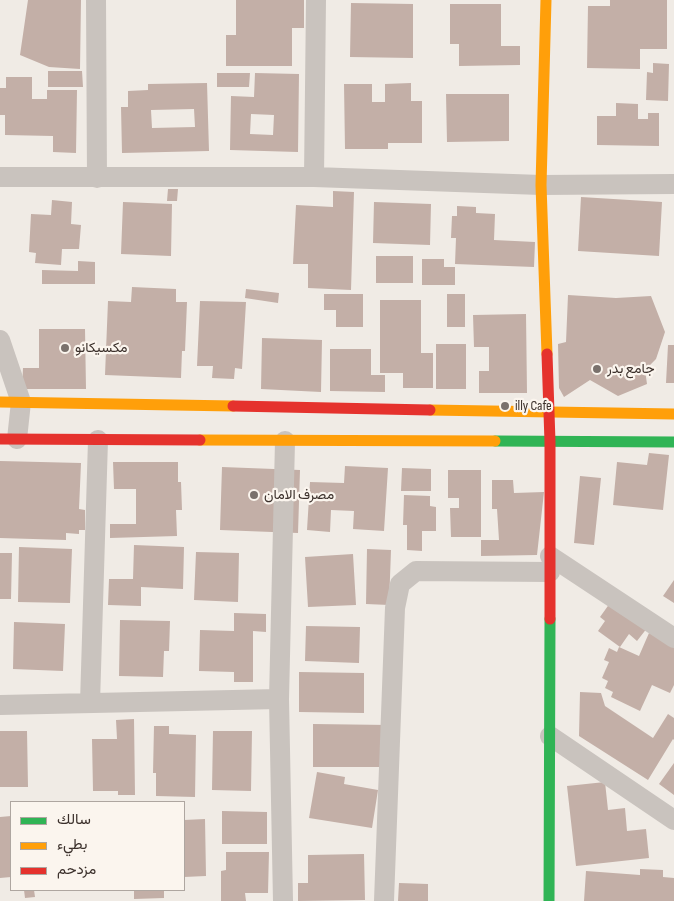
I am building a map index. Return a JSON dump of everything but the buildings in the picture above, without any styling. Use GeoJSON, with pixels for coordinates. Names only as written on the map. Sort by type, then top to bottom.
{"type":"FeatureCollection","features":[{"type":"Feature","properties":{"kind":"main road"},"geometry":{"type":"LineString","coordinates":[[546,0],[541,185],[550,442],[549,901]]}},
{"type":"Feature","properties":{"kind":"main road"},"geometry":{"type":"LineString","coordinates":[[0,402],[674,414]]}},
{"type":"Feature","properties":{"kind":"main road"},"geometry":{"type":"LineString","coordinates":[[8,439],[674,442]]}},
{"type":"Feature","properties":{"kind":"street"},"geometry":{"type":"LineString","coordinates":[[96,0],[98,178]]}},
{"type":"Feature","properties":{"kind":"street"},"geometry":{"type":"LineString","coordinates":[[314,177],[316,0]]}},
{"type":"Feature","properties":{"kind":"street"},"geometry":{"type":"LineString","coordinates":[[0,177],[314,177],[541,185],[674,184]]}},
{"type":"Feature","properties":{"kind":"street"},"geometry":{"type":"LineString","coordinates":[[0,340],[21,402],[8,439]]}},
{"type":"Feature","properties":{"kind":"street"},"geometry":{"type":"LineString","coordinates":[[90,704],[98,440]]}},
{"type":"Feature","properties":{"kind":"street"},"geometry":{"type":"LineString","coordinates":[[283,901],[279,699],[285,441]]}},
{"type":"Feature","properties":{"kind":"street"},"geometry":{"type":"LineString","coordinates":[[384,901],[396,608],[400,584],[416,571],[550,564],[674,638]]}},
{"type":"Feature","properties":{"kind":"street"},"geometry":{"type":"LineString","coordinates":[[0,705],[279,699]]}},
{"type":"Feature","properties":{"kind":"street"},"geometry":{"type":"LineString","coordinates":[[550,736],[674,820]]}},
{"type":"Feature","properties":{"kind":"traffic: fast"},"geometry":{"type":"LineString","coordinates":[[495,441],[674,442]]}},
{"type":"Feature","properties":{"kind":"traffic: fast"},"geometry":{"type":"LineString","coordinates":[[549,901],[550,619]]}},
{"type":"Feature","properties":{"kind":"traffic: slow"},"geometry":{"type":"LineString","coordinates":[[546,0],[541,185],[547,354]]}},
{"type":"Feature","properties":{"kind":"traffic: slow"},"geometry":{"type":"LineString","coordinates":[[0,402],[233,406]]}},
{"type":"Feature","properties":{"kind":"traffic: slow"},"geometry":{"type":"LineString","coordinates":[[430,410],[674,414]]}},
{"type":"Feature","properties":{"kind":"traffic: slow"},"geometry":{"type":"LineString","coordinates":[[200,440],[495,441]]}},
{"type":"Feature","properties":{"kind":"traffic: jam"},"geometry":{"type":"LineString","coordinates":[[547,354],[550,442],[550,619]]}},
{"type":"Feature","properties":{"kind":"traffic: jam"},"geometry":{"type":"LineString","coordinates":[[233,406],[430,410]]}},
{"type":"Feature","properties":{"kind":"traffic: jam"},"geometry":{"type":"LineString","coordinates":[[0,439],[200,440]]}},
{"type":"Feature","properties":{"kind":"place","name":"مكسيكانو"},"geometry":{"type":"Point","coordinates":[65,348]}},
{"type":"Feature","properties":{"kind":"place","name":"جامع بدر"},"geometry":{"type":"Point","coordinates":[597,369]}},
{"type":"Feature","properties":{"kind":"place","name":"illy Cafe"},"geometry":{"type":"Point","coordinates":[505,406]}},
{"type":"Feature","properties":{"kind":"place","name":"مصرف الامان"},"geometry":{"type":"Point","coordinates":[254,495]}}]}
